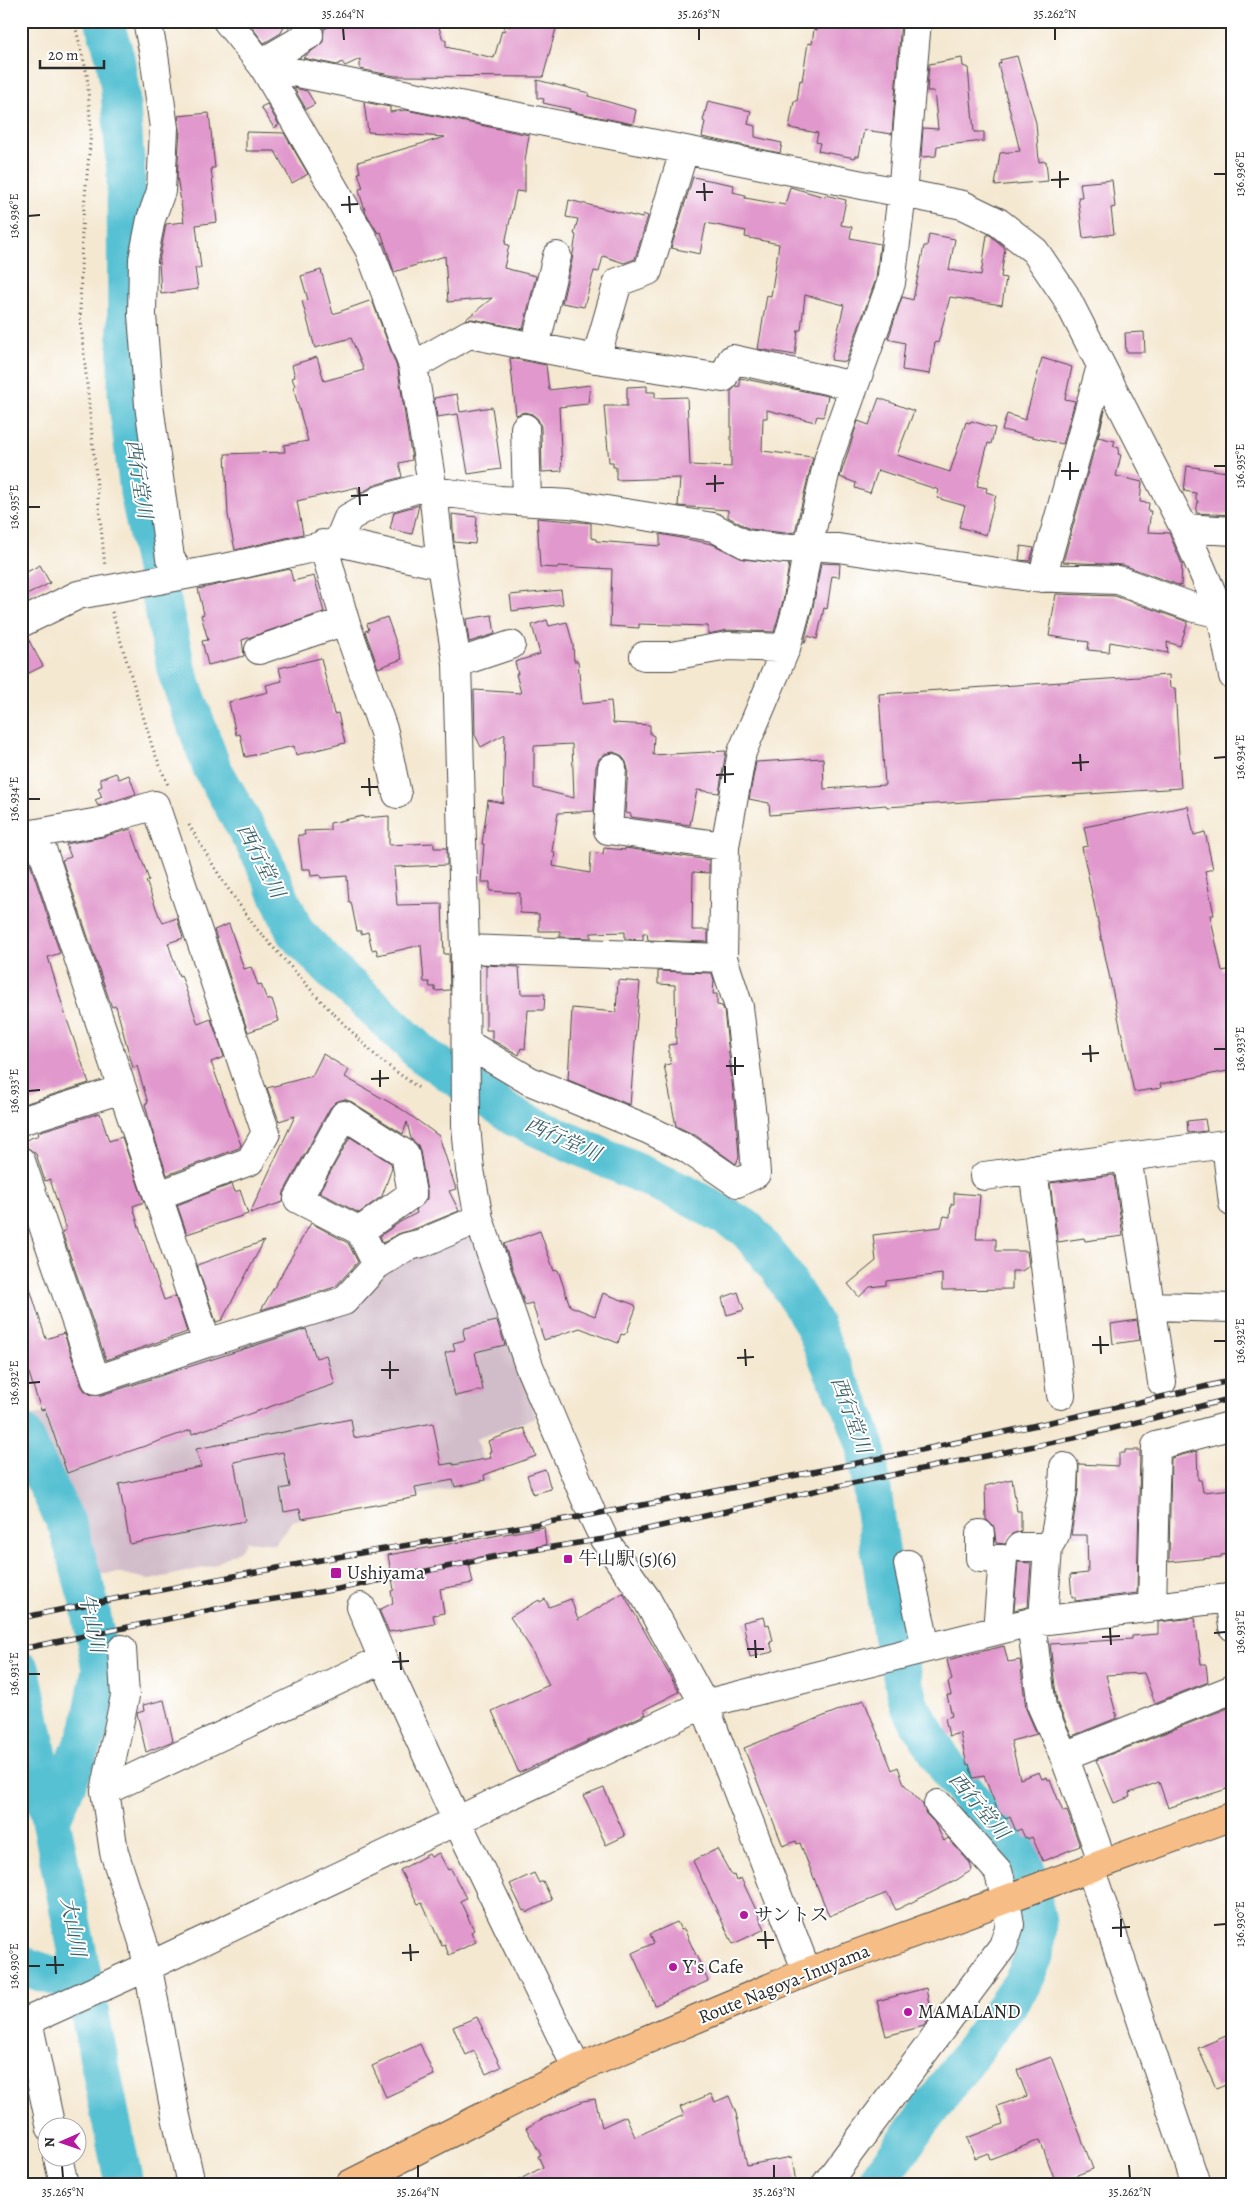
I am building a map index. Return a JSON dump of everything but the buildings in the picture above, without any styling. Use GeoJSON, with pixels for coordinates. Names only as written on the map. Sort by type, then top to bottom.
{"type":"FeatureCollection","features":[{"type":"Feature","properties":{"kind":"main road","name":"Route Nagoya-Inuyama"},"geometry":{"type":"LineString","coordinates":[[350,2184],[577,2069],[807,1972],[1062,1877],[1233,1816]]}},
{"type":"Feature","properties":{"kind":"street"},"geometry":{"type":"LineString","coordinates":[[147,21],[154,55],[164,128],[162,190],[152,220],[143,259],[142,315],[149,405],[170,558],[178,576]]}},
{"type":"Feature","properties":{"kind":"street"},"geometry":{"type":"LineString","coordinates":[[227,21],[262,64],[369,249],[413,366],[433,487],[441,565],[457,663],[465,949],[466,1125],[470,1170],[480,1219],[529,1366],[592,1514],[604,1539],[646,1598],[704,1704],[807,1972]]}},
{"type":"Feature","properties":{"kind":"street"},"geometry":{"type":"LineString","coordinates":[[262,64],[309,35],[308,21]]}},
{"type":"Feature","properties":{"kind":"street"},"geometry":{"type":"LineString","coordinates":[[466,1048],[530,1081],[647,1129],[686,1148],[737,1183],[756,1174],[752,1117],[739,1007],[723,958],[725,846],[742,752],[786,648],[798,604],[808,546],[829,457],[891,283],[902,194],[917,21]]}},
{"type":"Feature","properties":{"kind":"street"},"geometry":{"type":"LineString","coordinates":[[262,64],[963,206],[998,222],[1035,251],[1065,295],[1184,528],[1227,617],[1233,676]]}},
{"type":"Feature","properties":{"kind":"street"},"geometry":{"type":"LineString","coordinates":[[596,360],[618,282],[648,271],[684,151]]}},
{"type":"Feature","properties":{"kind":"street"},"geometry":{"type":"LineString","coordinates":[[535,347],[557,256]]}},
{"type":"Feature","properties":{"kind":"street"},"geometry":{"type":"LineString","coordinates":[[413,366],[469,334],[596,360],[722,378],[732,359],[854,386]]}},
{"type":"Feature","properties":{"kind":"street"},"geometry":{"type":"LineString","coordinates":[[1042,578],[1101,366]]}},
{"type":"Feature","properties":{"kind":"street"},"geometry":{"type":"LineString","coordinates":[[526,428],[527,501]]}},
{"type":"Feature","properties":{"kind":"street"},"geometry":{"type":"LineString","coordinates":[[397,794],[384,732],[346,621],[330,543],[348,518],[380,500],[433,487],[527,501],[569,504],[713,527],[745,544],[785,549],[808,546],[838,548],[971,570],[1042,578],[1118,580],[1227,617]]}},
{"type":"Feature","properties":{"kind":"street"},"geometry":{"type":"LineString","coordinates":[[1184,528],[1233,531]]}},
{"type":"Feature","properties":{"kind":"street"},"geometry":{"type":"LineString","coordinates":[[21,623],[78,595],[234,566],[330,543],[441,565]]}},
{"type":"Feature","properties":{"kind":"street"},"geometry":{"type":"LineString","coordinates":[[259,650],[346,621]]}},
{"type":"Feature","properties":{"kind":"street"},"geometry":{"type":"LineString","coordinates":[[457,663],[511,644]]}},
{"type":"Feature","properties":{"kind":"street"},"geometry":{"type":"LineString","coordinates":[[644,656],[671,656],[728,646],[786,648]]}},
{"type":"Feature","properties":{"kind":"street"},"geometry":{"type":"LineString","coordinates":[[612,768],[608,830],[725,846]]}},
{"type":"Feature","properties":{"kind":"street"},"geometry":{"type":"LineString","coordinates":[[159,1195],[250,1161],[266,1133],[155,805],[98,822],[29,835],[122,1089],[207,1343]]}},
{"type":"Feature","properties":{"kind":"street"},"geometry":{"type":"LineString","coordinates":[[465,949],[723,958]]}},
{"type":"Feature","properties":{"kind":"street"},"geometry":{"type":"LineString","coordinates":[[21,1122],[122,1089]]}},
{"type":"Feature","properties":{"kind":"street"},"geometry":{"type":"LineString","coordinates":[[984,1176],[1229,1143],[1233,1202]]}},
{"type":"Feature","properties":{"kind":"street"},"geometry":{"type":"LineString","coordinates":[[1128,1157],[1162,1382]]}},
{"type":"Feature","properties":{"kind":"street"},"geometry":{"type":"LineString","coordinates":[[21,1161],[96,1380],[207,1343],[344,1301],[377,1265],[406,1247],[422,1243],[480,1219]]}},
{"type":"Feature","properties":{"kind":"street"},"geometry":{"type":"LineString","coordinates":[[1033,1169],[1061,1395]]}},
{"type":"Feature","properties":{"kind":"street"},"geometry":{"type":"LineString","coordinates":[[360,1231],[377,1265]]}},
{"type":"Feature","properties":{"kind":"street"},"geometry":{"type":"LineString","coordinates":[[1150,1306],[1233,1308]]}},
{"type":"Feature","properties":{"kind":"street"},"geometry":{"type":"LineString","coordinates":[[1152,1607],[1156,1446],[1233,1425]]}},
{"type":"Feature","properties":{"kind":"street"},"geometry":{"type":"LineString","coordinates":[[1064,1466],[1063,1489],[1055,1535],[1048,1547],[1037,1621],[1042,1707],[1064,1756],[1096,1865],[1196,2184]]}},
{"type":"Feature","properties":{"kind":"street"},"geometry":{"type":"LineString","coordinates":[[980,1534],[980,1558],[1003,1558],[997,1630]]}},
{"type":"Feature","properties":{"kind":"street"},"geometry":{"type":"LineString","coordinates":[[1020,1547],[1048,1547]]}},
{"type":"Feature","properties":{"kind":"street"},"geometry":{"type":"LineString","coordinates":[[908,1564],[920,1649]]}},
{"type":"Feature","properties":{"kind":"street"},"geometry":{"type":"LineString","coordinates":[[50,2118],[33,2019],[141,1970],[456,1819],[704,1704],[866,1662],[1037,1621],[1231,1597],[1233,1627]]}},
{"type":"Feature","properties":{"kind":"street"},"geometry":{"type":"LineString","coordinates":[[361,1607],[383,1660],[456,1819],[577,2069]]}},
{"type":"Feature","properties":{"kind":"street"},"geometry":{"type":"LineString","coordinates":[[122,1649],[126,1696],[105,1791],[114,1852],[143,1942],[141,1970],[191,2184]]}},
{"type":"Feature","properties":{"kind":"street"},"geometry":{"type":"LineString","coordinates":[[105,1791],[383,1660]]}},
{"type":"Feature","properties":{"kind":"street"},"geometry":{"type":"LineString","coordinates":[[1064,1756],[1233,1689]]}},
{"type":"Feature","properties":{"kind":"street"},"geometry":{"type":"LineString","coordinates":[[826,2184],[1003,1946],[1010,1925],[1009,1897],[998,1871],[938,1804]]}},
{"type":"Feature","properties":{"kind":"street"},"geometry":{"type":"LineString","coordinates":[[60,2168],[64,2184]]}},
{"type":"Feature","properties":{"kind":"path"},"geometry":{"type":"LineString","coordinates":[[74,21],[87,74],[91,134],[82,228],[80,314],[106,572],[153,750],[171,792]]}},
{"type":"Feature","properties":{"kind":"path"},"geometry":{"type":"LineString","coordinates":[[188,823],[224,883],[262,934],[322,1002],[379,1059],[420,1089]]}},
{"type":"Feature","properties":{"kind":"shaded area"},"geometry":{"type":"Polygon","coordinates":[[[465,1234],[477,1239],[531,1399],[535,1418],[476,1439],[489,1481],[292,1521],[275,1544],[247,1541],[240,1550],[212,1566],[150,1580],[121,1573],[91,1573],[79,1525],[28,1418],[354,1305],[406,1255],[465,1234]]]}},
{"type":"Feature","properties":{"kind":"waterway","name":"西行堂川"},"geometry":{"type":"LineString","coordinates":[[104,21],[115,57],[120,90],[126,175],[127,395],[139,493],[177,672],[212,768],[262,857],[295,932],[341,979],[422,1054],[514,1117],[685,1194],[746,1228],[780,1270],[813,1323],[836,1377],[852,1407],[866,1447],[892,1635],[909,1705],[949,1771],[991,1824],[1020,1854],[1029,1879],[1037,1923],[1034,1956],[1021,1985],[875,2184]]}},
{"type":"Feature","properties":{"kind":"waterway","name":"牛山川"},"geometry":{"type":"LineString","coordinates":[[21,1432],[68,1527],[90,1606],[101,1670],[90,1728],[52,1818]]}},
{"type":"Feature","properties":{"kind":"waterway","name":"大山川"},"geometry":{"type":"LineString","coordinates":[[21,1671],[124,2184]]}},
{"type":"Feature","properties":{"kind":"waterway"},"geometry":{"type":"LineString","coordinates":[[21,1965],[62,1979],[89,2000]]}},
{"type":"Feature","properties":{"kind":"railway"},"geometry":{"type":"LineString","coordinates":[[21,1618],[293,1565],[562,1520],[755,1483],[995,1434],[1233,1380]]}},
{"type":"Feature","properties":{"kind":"railway"},"geometry":{"type":"LineString","coordinates":[[21,1649],[236,1605],[338,1589],[520,1552],[604,1539],[823,1489],[1074,1438],[1233,1398]]}},
{"type":"Feature","properties":{"kind":"place","name":"牛山駅 (5)(6)"},"geometry":{"type":"Point","coordinates":[568,1559]}},
{"type":"Feature","properties":{"kind":"place","name":"Ushiyama"},"geometry":{"type":"Point","coordinates":[336,1573]}},
{"type":"Feature","properties":{"kind":"place","name":"サントス"},"geometry":{"type":"Point","coordinates":[744,1915]}},
{"type":"Feature","properties":{"kind":"place","name":"Y's Cafe"},"geometry":{"type":"Point","coordinates":[673,1967]}},
{"type":"Feature","properties":{"kind":"place","name":"MAMALAND"},"geometry":{"type":"Point","coordinates":[908,2012]}}]}
